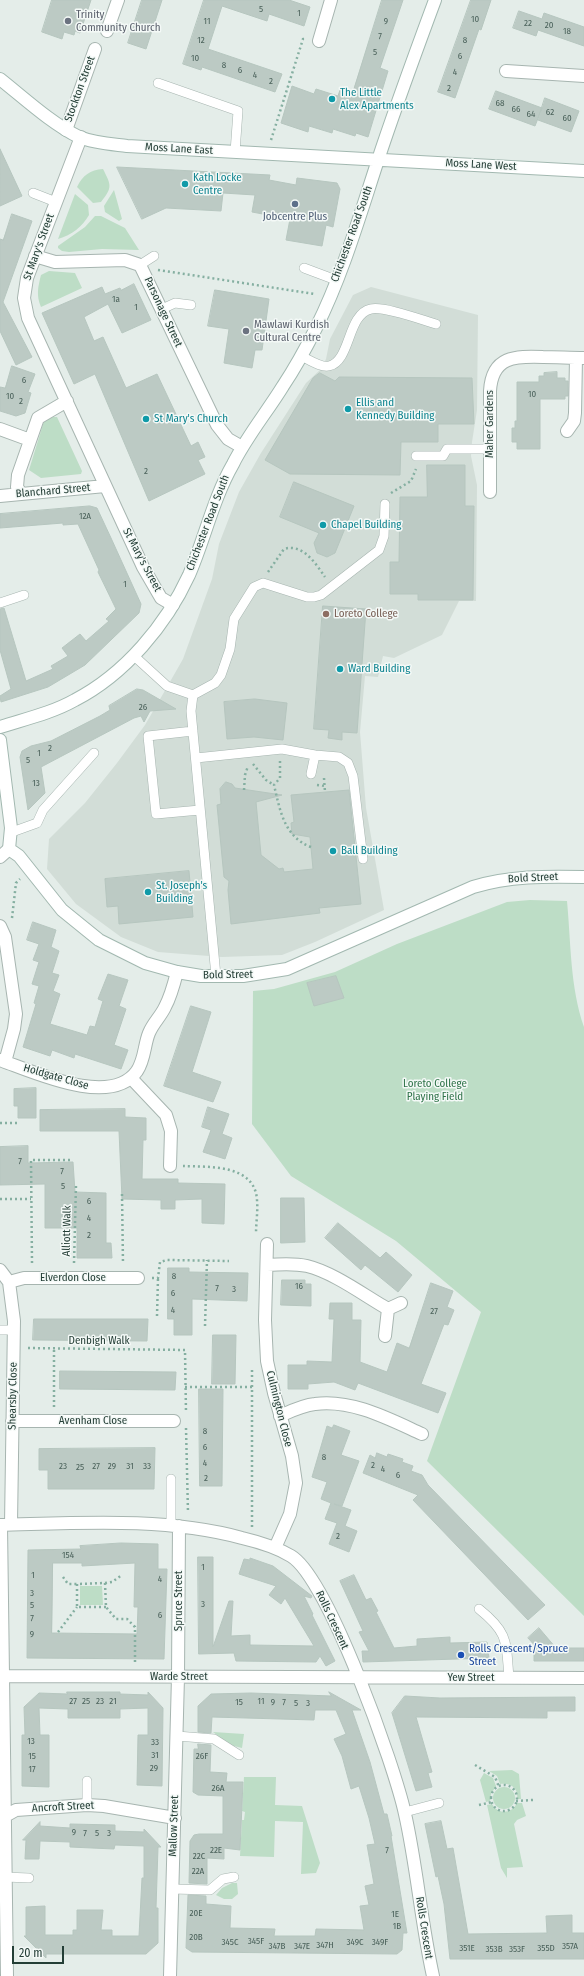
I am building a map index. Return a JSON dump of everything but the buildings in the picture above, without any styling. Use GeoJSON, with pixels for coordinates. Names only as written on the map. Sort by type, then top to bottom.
{"type":"FeatureCollection","features":[{"type":"Feature","properties":{"kind":"street"},"geometry":{"type":"LineString","coordinates":[[107,31],[118,0]]}},
{"type":"Feature","properties":{"kind":"street"},"geometry":{"type":"LineString","coordinates":[[320,38],[331,0]]}},
{"type":"Feature","properties":{"kind":"street","name":"Chichester Road South"},"geometry":{"type":"LineString","coordinates":[[0,726],[46,713],[75,701],[94,689],[133,656],[163,620],[173,605],[189,574],[220,489],[242,448],[284,385],[301,356],[330,296],[348,252],[378,160],[435,0]]}},
{"type":"Feature","properties":{"kind":"street","name":"Stockton Street"},"geometry":{"type":"LineString","coordinates":[[66,130],[95,49]]}},
{"type":"Feature","properties":{"kind":"street"},"geometry":{"type":"LineString","coordinates":[[506,71],[584,76]]}},
{"type":"Feature","properties":{"kind":"street","name":"Moss Lane East"},"geometry":{"type":"LineString","coordinates":[[0,79],[66,130],[81,137],[98,142],[127,146],[378,160]]}},
{"type":"Feature","properties":{"kind":"street","name":"St Mary's Street"},"geometry":{"type":"LineString","coordinates":[[81,137],[27,278],[24,306],[143,567],[162,598],[173,605]]}},
{"type":"Feature","properties":{"kind":"street","name":"Moss Lane West"},"geometry":{"type":"LineString","coordinates":[[378,160],[584,171]]}},
{"type":"Feature","properties":{"kind":"street","name":"Parsonage Street"},"geometry":{"type":"LineString","coordinates":[[35,256],[55,262],[125,260],[141,266],[217,425],[228,439],[242,448]]}},
{"type":"Feature","properties":{"kind":"street","name":"Maher Gardens"},"geometry":{"type":"LineString","coordinates":[[490,492],[490,378],[494,370],[506,361],[519,357],[580,358],[574,421],[567,431]]}},
{"type":"Feature","properties":{"kind":"street"},"geometry":{"type":"LineString","coordinates":[[21,494],[17,487],[18,475],[30,440],[41,415],[67,401]]}},
{"type":"Feature","properties":{"kind":"street"},"geometry":{"type":"LineString","coordinates":[[0,429],[30,440]]}},
{"type":"Feature","properties":{"kind":"street","name":"Blanchard Street"},"geometry":{"type":"LineString","coordinates":[[0,496],[105,486]]}},
{"type":"Feature","properties":{"kind":"street","name":"Bold Street"},"geometry":{"type":"LineString","coordinates":[[0,740],[12,832],[5,853],[19,856],[62,910],[99,940],[145,963],[177,972],[216,976],[255,974],[286,969],[444,898],[493,881],[515,878],[584,877]]}},
{"type":"Feature","properties":{"kind":"street","name":"Holdgate Close"},"geometry":{"type":"LineString","coordinates":[[2,929],[6,974],[16,1022],[2,1061],[73,1084],[92,1088],[117,1086],[131,1078]]}},
{"type":"Feature","properties":{"kind":"street"},"geometry":{"type":"LineString","coordinates":[[170,1166],[170,1131],[166,1115],[131,1078],[141,1062],[150,1031],[166,1006],[177,972]]}},
{"type":"Feature","properties":{"kind":"street","name":"Culmington Close"},"geometry":{"type":"LineString","coordinates":[[267,1244],[265,1320],[270,1377],[292,1456],[296,1483],[290,1514],[275,1548]]}},
{"type":"Feature","properties":{"kind":"street"},"geometry":{"type":"LineString","coordinates":[[267,1265],[289,1264],[308,1266],[329,1275],[388,1309]]}},
{"type":"Feature","properties":{"kind":"street"},"geometry":{"type":"LineString","coordinates":[[0,1270],[9,1282]]}},
{"type":"Feature","properties":{"kind":"street","name":"Elverdon Close"},"geometry":{"type":"LineString","coordinates":[[9,1282],[24,1278],[138,1278]]}},
{"type":"Feature","properties":{"kind":"street","name":"Shearsby Close"},"geometry":{"type":"LineString","coordinates":[[7,1976],[2,1890],[5,1877],[2,1818],[2,1676],[4,1525],[12,1421],[14,1347],[14,1330],[9,1282]]}},
{"type":"Feature","properties":{"kind":"street"},"geometry":{"type":"LineString","coordinates":[[388,1309],[401,1303]]}},
{"type":"Feature","properties":{"kind":"street"},"geometry":{"type":"LineString","coordinates":[[385,1336],[388,1309]]}},
{"type":"Feature","properties":{"kind":"street"},"geometry":{"type":"LineString","coordinates":[[280,1416],[313,1404],[335,1403],[350,1406],[399,1430],[422,1434]]}},
{"type":"Feature","properties":{"kind":"street","name":"Avenham Close"},"geometry":{"type":"LineString","coordinates":[[12,1421],[180,1420]]}},
{"type":"Feature","properties":{"kind":"street","name":"Rolls Crescent"},"geometry":{"type":"LineString","coordinates":[[4,1525],[179,1526],[252,1541],[275,1548],[292,1557],[307,1571],[336,1625],[358,1677],[381,1739],[405,1812],[433,1976]]}},
{"type":"Feature","properties":{"kind":"street","name":"Spruce Street"},"geometry":{"type":"LineString","coordinates":[[178,1677],[179,1526]]}},
{"type":"Feature","properties":{"kind":"street","name":"Warde Street"},"geometry":{"type":"LineString","coordinates":[[2,1676],[358,1677]]}},
{"type":"Feature","properties":{"kind":"street","name":"Mallow Street"},"geometry":{"type":"LineString","coordinates":[[170,1976],[178,1677]]}},
{"type":"Feature","properties":{"kind":"street","name":"Yew Street"},"geometry":{"type":"LineString","coordinates":[[358,1677],[584,1678]]}},
{"type":"Feature","properties":{"kind":"street","name":"Ancroft Street"},"geometry":{"type":"LineString","coordinates":[[2,1818],[16,1810],[87,1805],[104,1806],[175,1818]]}},
{"type":"Feature","properties":{"kind":"lane"},"geometry":{"type":"LineString","coordinates":[[158,83],[238,111],[235,152]]}},
{"type":"Feature","properties":{"kind":"lane"},"geometry":{"type":"LineString","coordinates":[[32,193],[56,202]]}},
{"type":"Feature","properties":{"kind":"lane"},"geometry":{"type":"LineString","coordinates":[[141,266],[154,256]]}},
{"type":"Feature","properties":{"kind":"lane"},"geometry":{"type":"LineString","coordinates":[[304,268],[336,280]]}},
{"type":"Feature","properties":{"kind":"lane"},"geometry":{"type":"LineString","coordinates":[[162,309],[175,303],[191,305]]}},
{"type":"Feature","properties":{"kind":"lane"},"geometry":{"type":"LineString","coordinates":[[301,356],[322,366],[329,366],[336,362],[359,318],[364,312],[370,309],[384,310],[436,324]]}},
{"type":"Feature","properties":{"kind":"lane"},"geometry":{"type":"LineString","coordinates":[[416,456],[443,456],[447,449],[490,449]]}},
{"type":"Feature","properties":{"kind":"lane"},"geometry":{"type":"LineString","coordinates":[[133,656],[168,686],[194,695],[215,683],[221,675],[230,649],[234,619],[251,590],[263,583],[306,597],[314,598],[321,595],[379,550],[384,536],[385,504]]}},
{"type":"Feature","properties":{"kind":"lane"},"geometry":{"type":"LineString","coordinates":[[0,603],[24,595]]}},
{"type":"Feature","properties":{"kind":"lane"},"geometry":{"type":"LineString","coordinates":[[194,695],[191,711],[216,976]]}},
{"type":"Feature","properties":{"kind":"lane"},"geometry":{"type":"LineString","coordinates":[[193,731],[148,736],[156,814],[200,810]]}},
{"type":"Feature","properties":{"kind":"lane"},"geometry":{"type":"LineString","coordinates":[[196,758],[282,749],[315,755],[339,757],[348,763],[353,776],[363,859]]}},
{"type":"Feature","properties":{"kind":"lane"},"geometry":{"type":"LineString","coordinates":[[12,832],[37,823],[44,810],[94,753]]}},
{"type":"Feature","properties":{"kind":"lane"},"geometry":{"type":"LineString","coordinates":[[311,774],[315,755]]}},
{"type":"Feature","properties":{"kind":"lane"},"geometry":{"type":"LineString","coordinates":[[0,1330],[14,1330]]}},
{"type":"Feature","properties":{"kind":"lane"},"geometry":{"type":"LineString","coordinates":[[172,1478],[179,1526]]}},
{"type":"Feature","properties":{"kind":"lane"},"geometry":{"type":"LineString","coordinates":[[479,1609],[501,1630],[506,1646],[509,1678]]}},
{"type":"Feature","properties":{"kind":"lane"},"geometry":{"type":"LineString","coordinates":[[177,1736],[214,1739],[239,1755]]}},
{"type":"Feature","properties":{"kind":"lane"},"geometry":{"type":"LineString","coordinates":[[87,1781],[87,1805]]}},
{"type":"Feature","properties":{"kind":"lane"},"geometry":{"type":"LineString","coordinates":[[405,1812],[439,1803]]}},
{"type":"Feature","properties":{"kind":"lane"},"geometry":{"type":"LineString","coordinates":[[5,1877],[29,1878]]}},
{"type":"Feature","properties":{"kind":"lane"},"geometry":{"type":"LineString","coordinates":[[172,1889],[210,1890],[223,1879],[234,1878]]}},
{"type":"Feature","properties":{"kind":"path"},"geometry":{"type":"LineString","coordinates":[[266,154],[303,39],[320,38]]}},
{"type":"Feature","properties":{"kind":"path"},"geometry":{"type":"LineString","coordinates":[[141,266],[330,296]]}},
{"type":"Feature","properties":{"kind":"path"},"geometry":{"type":"LineString","coordinates":[[385,504],[390,494],[411,481],[416,468],[416,456]]}},
{"type":"Feature","properties":{"kind":"path"},"geometry":{"type":"LineString","coordinates":[[263,583],[269,570],[284,550],[293,548],[301,551],[312,559],[332,587]]}},
{"type":"Feature","properties":{"kind":"path"},"geometry":{"type":"LineString","coordinates":[[274,785],[280,778],[282,749]]}},
{"type":"Feature","properties":{"kind":"path"},"geometry":{"type":"LineString","coordinates":[[244,790],[245,775],[251,762],[260,770],[266,780],[274,785],[281,814],[288,829],[300,843],[311,847]]}},
{"type":"Feature","properties":{"kind":"path"},"geometry":{"type":"LineString","coordinates":[[323,774],[326,792]]}},
{"type":"Feature","properties":{"kind":"path"},"geometry":{"type":"LineString","coordinates":[[2,929],[13,916],[16,883],[29,869]]}},
{"type":"Feature","properties":{"kind":"path"},"geometry":{"type":"LineString","coordinates":[[0,1123],[18,1123]]}},
{"type":"Feature","properties":{"kind":"path"},"geometry":{"type":"LineString","coordinates":[[32,1278],[31,1160],[72,1160]]}},
{"type":"Feature","properties":{"kind":"path"},"geometry":{"type":"LineString","coordinates":[[170,1166],[222,1168],[242,1175],[253,1184],[257,1199],[256,1238],[267,1244]]}},
{"type":"Feature","properties":{"kind":"path","name":"Alliott Walk"},"geometry":{"type":"LineString","coordinates":[[74,1278],[76,1185]]}},
{"type":"Feature","properties":{"kind":"path"},"geometry":{"type":"LineString","coordinates":[[122,1194],[123,1278]]}},
{"type":"Feature","properties":{"kind":"path"},"geometry":{"type":"LineString","coordinates":[[0,1199],[32,1199]]}},
{"type":"Feature","properties":{"kind":"path"},"geometry":{"type":"LineString","coordinates":[[205,1326],[207,1260]]}},
{"type":"Feature","properties":{"kind":"path"},"geometry":{"type":"LineString","coordinates":[[157,1316],[160,1262],[229,1260]]}},
{"type":"Feature","properties":{"kind":"path"},"geometry":{"type":"LineString","coordinates":[[138,1278],[158,1278]]}},
{"type":"Feature","properties":{"kind":"path","name":"Denbigh Walk"},"geometry":{"type":"LineString","coordinates":[[14,1347],[54,1349],[185,1350],[185,1387]]}},
{"type":"Feature","properties":{"kind":"path"},"geometry":{"type":"LineString","coordinates":[[54,1349],[54,1421]]}},
{"type":"Feature","properties":{"kind":"path"},"geometry":{"type":"LineString","coordinates":[[252,1364],[252,1541]]}},
{"type":"Feature","properties":{"kind":"path"},"geometry":{"type":"LineString","coordinates":[[180,1420],[185,1387],[252,1387]]}},
{"type":"Feature","properties":{"kind":"path"},"geometry":{"type":"LineString","coordinates":[[179,1526],[186,1427]]}},
{"type":"Feature","properties":{"kind":"path"},"geometry":{"type":"LineString","coordinates":[[63,1577],[68,1584],[77,1584],[112,1582],[122,1575]]}},
{"type":"Feature","properties":{"kind":"path"},"geometry":{"type":"LineString","coordinates":[[105,1583],[106,1607],[116,1619],[127,1620],[135,1627],[134,1677]]}},
{"type":"Feature","properties":{"kind":"path"},"geometry":{"type":"LineString","coordinates":[[58,1632],[77,1607],[77,1584]]}},
{"type":"Feature","properties":{"kind":"path"},"geometry":{"type":"LineString","coordinates":[[77,1607],[106,1607]]}},
{"type":"Feature","properties":{"kind":"path"},"geometry":{"type":"LineString","coordinates":[[475,1765],[495,1777],[499,1786]]}},
{"type":"Feature","properties":{"kind":"path"},"geometry":{"type":"LineString","coordinates":[[499,1786],[506,1786],[513,1789],[517,1797],[512,1808],[505,1811],[497,1809],[492,1802],[492,1794],[499,1786]]}},
{"type":"Feature","properties":{"kind":"path"},"geometry":{"type":"LineString","coordinates":[[516,1802],[532,1800]]}},
{"type":"Feature","properties":{"kind":"path"},"geometry":{"type":"LineString","coordinates":[[479,1806],[492,1802]]}},
{"type":"Feature","properties":{"kind":"shaded area","name":"Loreto College"},"geometry":{"type":"Polygon","coordinates":[[[371,287],[478,315],[477,410],[471,456],[477,485],[476,601],[459,601],[442,635],[394,658],[383,656],[378,677],[365,676],[360,732],[366,808],[384,910],[315,942],[282,955],[222,957],[158,952],[121,937],[76,904],[47,869],[49,839],[85,803],[145,725],[183,659],[212,579],[219,544],[239,492],[261,453],[306,383],[321,369],[326,359],[330,339],[353,295],[371,287]]]}},
{"type":"Feature","properties":{"kind":"green space"},"geometry":{"type":"Polygon","coordinates":[[[103,169],[110,186],[108,193],[101,202],[93,203],[77,187],[87,174],[103,169]]]}},
{"type":"Feature","properties":{"kind":"green space"},"geometry":{"type":"Polygon","coordinates":[[[114,190],[122,219],[119,221],[105,212],[104,206],[114,190]]]}},
{"type":"Feature","properties":{"kind":"green space"},"geometry":{"type":"Polygon","coordinates":[[[75,194],[88,205],[89,215],[76,230],[58,239],[75,194]]]}},
{"type":"Feature","properties":{"kind":"green space"},"geometry":{"type":"Polygon","coordinates":[[[95,216],[101,216],[125,228],[139,250],[102,249],[69,252],[62,251],[58,248],[58,246],[85,227],[95,216]]]}},
{"type":"Feature","properties":{"kind":"green space"},"geometry":{"type":"Polygon","coordinates":[[[49,271],[75,273],[82,288],[41,307],[38,295],[39,283],[41,275],[49,271]]]}},
{"type":"Feature","properties":{"kind":"green space"},"geometry":{"type":"Polygon","coordinates":[[[57,417],[82,471],[81,474],[41,478],[29,470],[44,421],[57,417]]]}},
{"type":"Feature","properties":{"kind":"green space","name":"Loreto College Playing Field"},"geometry":{"type":"Polygon","coordinates":[[[530,900],[567,901],[576,996],[584,1027],[584,1616],[427,1461],[481,1312],[396,1241],[291,1176],[252,1124],[253,991],[274,989],[335,972],[397,944],[507,902],[530,900]]]}},
{"type":"Feature","properties":{"kind":"green space"},"geometry":{"type":"Polygon","coordinates":[[[80,1586],[102,1586],[103,1605],[80,1605],[80,1586]]]}},
{"type":"Feature","properties":{"kind":"green space"},"geometry":{"type":"Polygon","coordinates":[[[213,1732],[244,1734],[242,1748],[230,1745],[213,1732]]]}},
{"type":"Feature","properties":{"kind":"green space"},"geometry":{"type":"Polygon","coordinates":[[[512,1770],[519,1774],[521,1799],[517,1799],[517,1792],[511,1785],[500,1784],[497,1776],[489,1771],[512,1770]]]}},
{"type":"Feature","properties":{"kind":"green space"},"geometry":{"type":"Polygon","coordinates":[[[484,1773],[493,1778],[496,1786],[491,1794],[490,1801],[486,1802],[480,1780],[484,1773]]]}},
{"type":"Feature","properties":{"kind":"green space"},"geometry":{"type":"Polygon","coordinates":[[[244,1777],[276,1777],[275,1805],[302,1806],[320,1863],[316,1873],[301,1874],[303,1822],[275,1821],[274,1857],[240,1856],[242,1820],[244,1820],[245,1812],[242,1811],[244,1777]]]}},
{"type":"Feature","properties":{"kind":"green space"},"geometry":{"type":"Polygon","coordinates":[[[504,1787],[512,1790],[515,1798],[512,1806],[504,1809],[496,1806],[493,1798],[496,1790],[504,1787]]]}},
{"type":"Feature","properties":{"kind":"green space"},"geometry":{"type":"Polygon","coordinates":[[[517,1803],[522,1803],[526,1816],[517,1820],[514,1824],[523,1867],[507,1868],[507,1878],[501,1868],[487,1805],[492,1804],[498,1810],[505,1812],[515,1807],[517,1803]]]}},
{"type":"Feature","properties":{"kind":"green space"},"geometry":{"type":"Polygon","coordinates":[[[232,1883],[237,1883],[238,1894],[232,1899],[224,1899],[216,1895],[222,1888],[232,1883]]]}},
{"type":"Feature","properties":{"kind":"place","name":"Trinity Community Church"},"geometry":{"type":"Point","coordinates":[68,21]}},
{"type":"Feature","properties":{"kind":"place","name":"The Little Alex Apartments"},"geometry":{"type":"Point","coordinates":[332,99]}},
{"type":"Feature","properties":{"kind":"place","name":"Kath Locke Centre"},"geometry":{"type":"Point","coordinates":[185,184]}},
{"type":"Feature","properties":{"kind":"place","name":"Jobcentre Plus"},"geometry":{"type":"Point","coordinates":[295,204]}},
{"type":"Feature","properties":{"kind":"place","name":"Mawlawi Kurdish Cultural Centre"},"geometry":{"type":"Point","coordinates":[246,331]}},
{"type":"Feature","properties":{"kind":"place","name":"Ellis and Kennedy Building"},"geometry":{"type":"Point","coordinates":[348,409]}},
{"type":"Feature","properties":{"kind":"place","name":"St Mary's Church"},"geometry":{"type":"Point","coordinates":[146,419]}},
{"type":"Feature","properties":{"kind":"place","name":"Chapel Building"},"geometry":{"type":"Point","coordinates":[323,525]}},
{"type":"Feature","properties":{"kind":"place","name":"Loreto College"},"geometry":{"type":"Point","coordinates":[326,614]}},
{"type":"Feature","properties":{"kind":"place","name":"Ward Building"},"geometry":{"type":"Point","coordinates":[340,669]}},
{"type":"Feature","properties":{"kind":"place","name":"Ball Building"},"geometry":{"type":"Point","coordinates":[333,851]}},
{"type":"Feature","properties":{"kind":"place","name":"St. Joseph's Building"},"geometry":{"type":"Point","coordinates":[148,892]}},
{"type":"Feature","properties":{"kind":"place","name":"Rolls Crescent/Spruce Street"},"geometry":{"type":"Point","coordinates":[461,1655]}}]}
